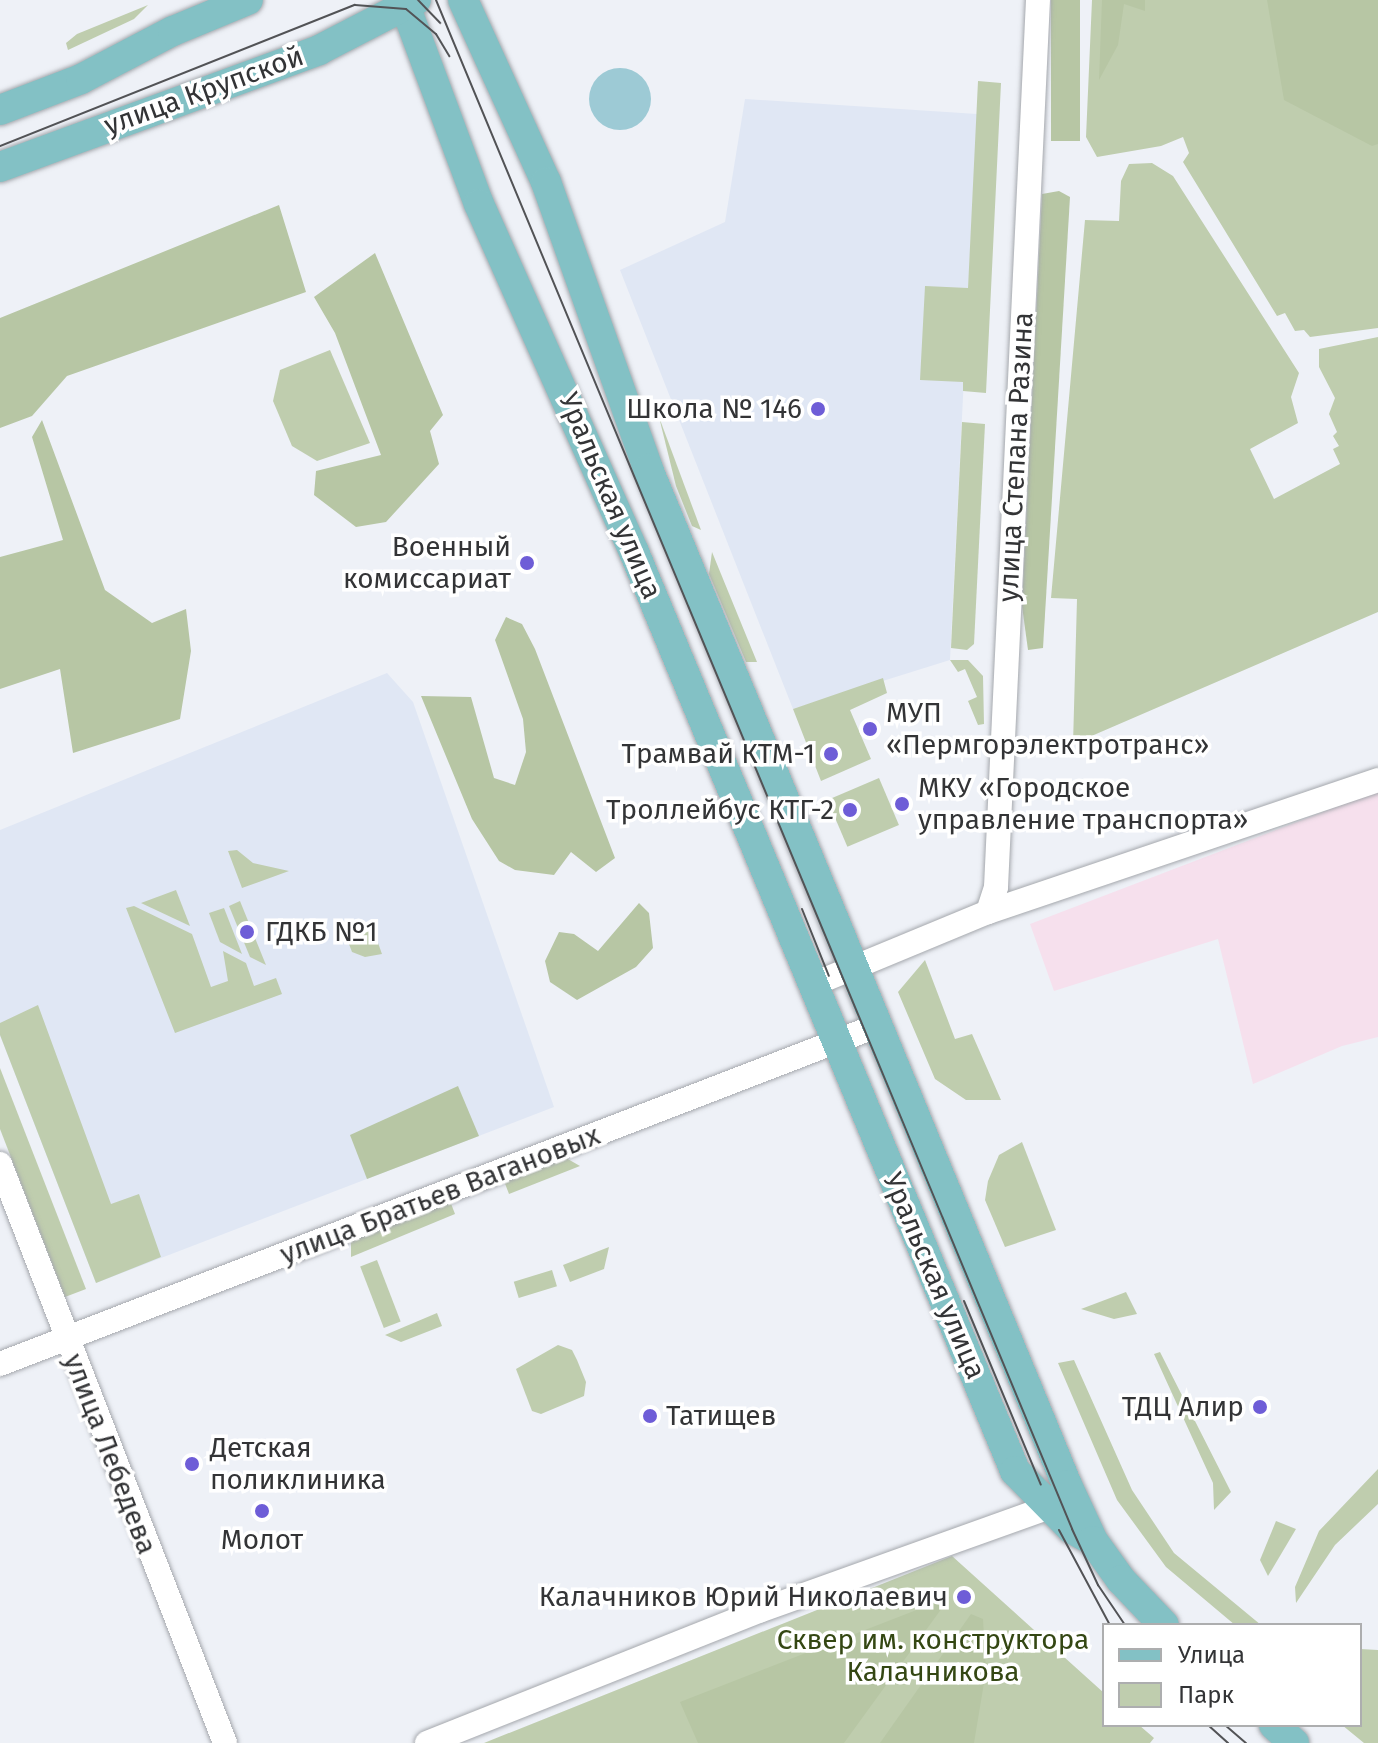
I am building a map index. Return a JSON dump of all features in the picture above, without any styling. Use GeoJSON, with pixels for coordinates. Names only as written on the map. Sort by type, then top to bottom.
{"type":"FeatureCollection","features":[{"type":"Feature","properties":{"kind":"main road","name":"улица Крупской"},"geometry":{"type":"LineString","coordinates":[[0,110],[81,79],[173,31],[248,0]]}},
{"type":"Feature","properties":{"kind":"main road","name":"Уральская улица"},"geometry":{"type":"LineString","coordinates":[[463,0],[546,182],[648,469],[879,1025],[1059,1496],[1121,1580],[1162,1623]]}},
{"type":"Feature","properties":{"kind":"main road","name":"улица Крупской"},"geometry":{"type":"LineString","coordinates":[[0,167],[305,56],[408,3]]}},
{"type":"Feature","properties":{"kind":"main road","name":"Уральская улица"},"geometry":{"type":"LineString","coordinates":[[408,3],[473,190],[582,429],[1015,1471],[1059,1496]]}},
{"type":"Feature","properties":{"kind":"main road"},"geometry":{"type":"LineString","coordinates":[[1276,1727],[1294,1743]]}},
{"type":"Feature","properties":{"kind":"street","name":"улица Степана Разина"},"geometry":{"type":"LineString","coordinates":[[988,912],[996,887],[1038,0]]}},
{"type":"Feature","properties":{"kind":"street"},"geometry":{"type":"LineString","coordinates":[[814,984],[988,912],[1378,780]]}},
{"type":"Feature","properties":{"kind":"street","name":"улица Братьев Вагановых"},"geometry":{"type":"LineString","coordinates":[[0,1364],[879,1025]]}},
{"type":"Feature","properties":{"kind":"street","name":"улица Лебедева"},"geometry":{"type":"LineString","coordinates":[[0,1164],[65,1340],[225,1743]]}},
{"type":"Feature","properties":{"kind":"street"},"geometry":{"type":"LineString","coordinates":[[427,1743],[1059,1496]]}},
{"type":"Feature","properties":{"kind":"shaded area","name":"Школа № 146"},"geometry":{"type":"Polygon","coordinates":[[[745,99],[977,114],[950,660],[793,709],[620,270],[725,222],[745,99]]]}},
{"type":"Feature","properties":{"kind":"shaded area","name":"ГДКБ №1"},"geometry":{"type":"Polygon","coordinates":[[[387,673],[413,702],[554,1107],[96,1283],[0,1035],[0,830],[387,673]]]}},
{"type":"Feature","properties":{"kind":"shaded area"},"geometry":{"type":"Polygon","coordinates":[[[1378,791],[1378,1037],[1342,1046],[1253,1084],[1218,939],[1054,991],[1030,924],[1378,791]]]}},
{"type":"Feature","properties":{"kind":"green space"},"geometry":{"type":"Polygon","coordinates":[[[1051,0],[1080,0],[1080,141],[1051,141],[1051,0]]]}},
{"type":"Feature","properties":{"kind":"green space"},"geometry":{"type":"Polygon","coordinates":[[[1092,0],[1378,0],[1378,328],[1310,337],[1304,330],[1295,331],[1285,313],[1277,316],[1183,162],[1189,153],[1183,137],[1161,146],[1097,157],[1086,137],[1092,0]]]}},
{"type":"Feature","properties":{"kind":"green space"},"geometry":{"type":"Polygon","coordinates":[[[1102,0],[1145,0],[1145,11],[1124,4],[1118,45],[1099,80],[1102,0]]]}},
{"type":"Feature","properties":{"kind":"green space"},"geometry":{"type":"Polygon","coordinates":[[[1267,0],[1378,0],[1378,144],[1372,146],[1284,100],[1267,0]]]}},
{"type":"Feature","properties":{"kind":"green space"},"geometry":{"type":"Polygon","coordinates":[[[148,5],[134,19],[68,50],[66,43],[77,34],[148,5]]]}},
{"type":"Feature","properties":{"kind":"green space"},"geometry":{"type":"Polygon","coordinates":[[[978,81],[1001,83],[986,393],[963,391],[963,382],[920,380],[925,286],[968,288],[978,81]]]}},
{"type":"Feature","properties":{"kind":"green space"},"geometry":{"type":"Polygon","coordinates":[[[1152,163],[1173,176],[1299,373],[1291,397],[1298,423],[1250,449],[1274,499],[1340,464],[1333,449],[1339,446],[1333,436],[1337,432],[1329,414],[1335,398],[1319,367],[1319,349],[1378,337],[1378,612],[1073,744],[1077,599],[1051,598],[1085,220],[1119,221],[1121,181],[1129,164],[1152,163]]]}},
{"type":"Feature","properties":{"kind":"green space"},"geometry":{"type":"Polygon","coordinates":[[[1059,191],[1070,197],[1043,648],[1028,650],[1022,606],[1042,194],[1059,191]]]}},
{"type":"Feature","properties":{"kind":"green space"},"geometry":{"type":"Polygon","coordinates":[[[279,205],[306,292],[67,376],[32,416],[0,428],[0,318],[279,205]]]}},
{"type":"Feature","properties":{"kind":"green space"},"geometry":{"type":"Polygon","coordinates":[[[375,253],[443,415],[430,431],[439,464],[386,522],[356,527],[314,495],[316,471],[381,455],[335,333],[314,297],[375,253]]]}},
{"type":"Feature","properties":{"kind":"green space"},"geometry":{"type":"Polygon","coordinates":[[[330,350],[370,443],[317,461],[292,446],[273,401],[280,370],[330,350]]]}},
{"type":"Feature","properties":{"kind":"green space"},"geometry":{"type":"Polygon","coordinates":[[[659,417],[701,530],[692,526],[676,486],[659,417]]]}},
{"type":"Feature","properties":{"kind":"green space"},"geometry":{"type":"Polygon","coordinates":[[[42,420],[105,590],[152,623],[186,609],[191,651],[180,719],[73,753],[60,669],[0,689],[0,557],[63,540],[32,437],[42,420]]]}},
{"type":"Feature","properties":{"kind":"green space"},"geometry":{"type":"Polygon","coordinates":[[[962,422],[985,424],[974,644],[967,650],[951,648],[962,422]]]}},
{"type":"Feature","properties":{"kind":"green space"},"geometry":{"type":"Polygon","coordinates":[[[712,552],[757,662],[746,662],[709,574],[712,552]]]}},
{"type":"Feature","properties":{"kind":"green space"},"geometry":{"type":"Polygon","coordinates":[[[506,617],[522,624],[535,649],[615,858],[596,872],[571,852],[554,875],[515,870],[499,861],[472,819],[421,696],[471,697],[494,778],[515,785],[526,752],[523,719],[495,640],[506,617]]]}},
{"type":"Feature","properties":{"kind":"green space"},"geometry":{"type":"Polygon","coordinates":[[[950,660],[968,660],[983,676],[984,724],[978,725],[968,701],[977,697],[965,669],[958,672],[950,660]]]}},
{"type":"Feature","properties":{"kind":"green space"},"geometry":{"type":"Polygon","coordinates":[[[883,678],[887,693],[850,710],[871,759],[821,781],[793,709],[883,678]]]}},
{"type":"Feature","properties":{"kind":"green space"},"geometry":{"type":"Polygon","coordinates":[[[879,778],[899,825],[847,847],[827,800],[879,778]]]}},
{"type":"Feature","properties":{"kind":"green space"},"geometry":{"type":"Polygon","coordinates":[[[237,850],[253,863],[289,871],[242,888],[228,851],[237,850]]]}},
{"type":"Feature","properties":{"kind":"green space"},"geometry":{"type":"Polygon","coordinates":[[[176,890],[190,926],[141,903],[176,890]]]}},
{"type":"Feature","properties":{"kind":"green space"},"geometry":{"type":"Polygon","coordinates":[[[240,901],[266,965],[250,957],[229,906],[240,901]]]}},
{"type":"Feature","properties":{"kind":"green space"},"geometry":{"type":"Polygon","coordinates":[[[639,903],[649,913],[653,948],[636,967],[577,1000],[550,982],[545,961],[559,932],[574,934],[598,951],[639,903]]]}},
{"type":"Feature","properties":{"kind":"green space"},"geometry":{"type":"Polygon","coordinates":[[[134,906],[192,934],[211,987],[228,981],[223,951],[246,963],[254,986],[276,978],[282,994],[175,1033],[126,908],[134,906]]]}},
{"type":"Feature","properties":{"kind":"green space"},"geometry":{"type":"Polygon","coordinates":[[[224,908],[242,954],[220,942],[209,913],[224,908]]]}},
{"type":"Feature","properties":{"kind":"green space"},"geometry":{"type":"Polygon","coordinates":[[[373,929],[382,954],[365,957],[352,952],[347,939],[373,929]]]}},
{"type":"Feature","properties":{"kind":"green space"},"geometry":{"type":"Polygon","coordinates":[[[925,960],[955,1039],[972,1034],[1001,1100],[966,1100],[935,1079],[898,992],[925,960]]]}},
{"type":"Feature","properties":{"kind":"green space"},"geometry":{"type":"Polygon","coordinates":[[[38,1005],[111,1204],[139,1194],[161,1257],[96,1283],[0,1035],[0,1023],[38,1005]]]}},
{"type":"Feature","properties":{"kind":"green space"},"geometry":{"type":"Polygon","coordinates":[[[0,1068],[86,1289],[65,1297],[0,1129],[0,1068]]]}},
{"type":"Feature","properties":{"kind":"green space"},"geometry":{"type":"Polygon","coordinates":[[[458,1086],[479,1136],[367,1179],[350,1135],[458,1086]]]}},
{"type":"Feature","properties":{"kind":"green space"},"geometry":{"type":"Polygon","coordinates":[[[1022,1142],[1056,1230],[1005,1247],[985,1200],[988,1181],[999,1155],[1022,1142]]]}},
{"type":"Feature","properties":{"kind":"green space"},"geometry":{"type":"Polygon","coordinates":[[[566,1158],[580,1166],[509,1194],[504,1181],[566,1158]]]}},
{"type":"Feature","properties":{"kind":"green space"},"geometry":{"type":"Polygon","coordinates":[[[450,1201],[455,1214],[351,1257],[351,1240],[450,1201]]]}},
{"type":"Feature","properties":{"kind":"green space"},"geometry":{"type":"Polygon","coordinates":[[[609,1247],[604,1269],[570,1282],[563,1265],[609,1247]]]}},
{"type":"Feature","properties":{"kind":"green space"},"geometry":{"type":"Polygon","coordinates":[[[377,1260],[401,1322],[384,1328],[360,1266],[377,1260]]]}},
{"type":"Feature","properties":{"kind":"green space"},"geometry":{"type":"Polygon","coordinates":[[[552,1270],[557,1286],[519,1298],[514,1282],[552,1270]]]}},
{"type":"Feature","properties":{"kind":"green space"},"geometry":{"type":"Polygon","coordinates":[[[1126,1292],[1137,1314],[1114,1319],[1081,1309],[1126,1292]]]}},
{"type":"Feature","properties":{"kind":"green space"},"geometry":{"type":"Polygon","coordinates":[[[437,1313],[442,1326],[401,1342],[385,1335],[437,1313]]]}},
{"type":"Feature","properties":{"kind":"green space"},"geometry":{"type":"Polygon","coordinates":[[[558,1345],[572,1350],[586,1382],[584,1396],[541,1414],[532,1411],[516,1369],[558,1345]]]}},
{"type":"Feature","properties":{"kind":"green space"},"geometry":{"type":"Polygon","coordinates":[[[1160,1352],[1231,1492],[1214,1510],[1213,1483],[1154,1354],[1160,1352]]]}},
{"type":"Feature","properties":{"kind":"green space"},"geometry":{"type":"Polygon","coordinates":[[[1074,1360],[1132,1490],[1174,1553],[1259,1623],[1233,1623],[1166,1567],[1117,1500],[1058,1363],[1074,1360]]]}},
{"type":"Feature","properties":{"kind":"green space"},"geometry":{"type":"Polygon","coordinates":[[[1378,1469],[1378,1504],[1335,1545],[1296,1603],[1295,1587],[1319,1531],[1378,1469]]]}},
{"type":"Feature","properties":{"kind":"green space"},"geometry":{"type":"Polygon","coordinates":[[[1276,1521],[1296,1529],[1268,1576],[1260,1560],[1276,1521]]]}},
{"type":"Feature","properties":{"kind":"green space","name":"Сквер им. конструктора Калачникова"},"geometry":{"type":"Polygon","coordinates":[[[952,1556],[1102,1691],[1102,1727],[1141,1727],[1154,1738],[1150,1743],[484,1743],[952,1556]]]}},
{"type":"Feature","properties":{"kind":"green space"},"geometry":{"type":"Polygon","coordinates":[[[950,1597],[844,1743],[698,1743],[680,1702],[950,1597]]]}},
{"type":"Feature","properties":{"kind":"green space"},"geometry":{"type":"Polygon","coordinates":[[[971,1614],[983,1619],[986,1671],[974,1743],[880,1743],[971,1614]]]}},
{"type":"Feature","properties":{"kind":"green space"},"geometry":{"type":"Polygon","coordinates":[[[1362,1649],[1378,1650],[1378,1743],[1364,1743],[1344,1727],[1362,1727],[1362,1649]]]}},
{"type":"Feature","properties":{"kind":"water"},"geometry":{"type":"Polygon","coordinates":[[[620,68],[632,70],[642,77],[649,87],[649,111],[642,121],[632,128],[620,130],[608,128],[598,121],[591,111],[589,99],[591,87],[598,77],[608,70],[620,68]]]}},
{"type":"Feature","properties":{"kind":"tram line"},"geometry":{"type":"LineString","coordinates":[[418,0],[440,23]]}},
{"type":"Feature","properties":{"kind":"tram line"},"geometry":{"type":"LineString","coordinates":[[436,0],[1072,1529],[1098,1585],[1124,1623]]}},
{"type":"Feature","properties":{"kind":"tram line"},"geometry":{"type":"LineString","coordinates":[[0,146],[355,5],[406,9],[436,34],[449,56]]}},
{"type":"Feature","properties":{"kind":"tram line"},"geometry":{"type":"LineString","coordinates":[[802,909],[829,976]]}},
{"type":"Feature","properties":{"kind":"tram line"},"geometry":{"type":"LineString","coordinates":[[964,1301],[1041,1485]]}},
{"type":"Feature","properties":{"kind":"tram line"},"geometry":{"type":"LineString","coordinates":[[1059,1530],[1109,1623]]}},
{"type":"Feature","properties":{"kind":"tram line"},"geometry":{"type":"LineString","coordinates":[[1210,1727],[1228,1743]]}},
{"type":"Feature","properties":{"kind":"tram line"},"geometry":{"type":"LineString","coordinates":[[1227,1727],[1246,1743]]}},
{"type":"Feature","properties":{"kind":"place","name":"Школа № 146"},"geometry":{"type":"Point","coordinates":[818,409]}},
{"type":"Feature","properties":{"kind":"place","name":"Военный комиссариат"},"geometry":{"type":"Point","coordinates":[527,563]}},
{"type":"Feature","properties":{"kind":"place","name":"МУП «Пермгорэлектротранс»"},"geometry":{"type":"Point","coordinates":[870,729]}},
{"type":"Feature","properties":{"kind":"place","name":"Трамвай КТМ-1"},"geometry":{"type":"Point","coordinates":[831,754]}},
{"type":"Feature","properties":{"kind":"place","name":"МКУ «Городское управление транспорта»"},"geometry":{"type":"Point","coordinates":[902,804]}},
{"type":"Feature","properties":{"kind":"place","name":"Троллейбус КТГ-2"},"geometry":{"type":"Point","coordinates":[850,810]}},
{"type":"Feature","properties":{"kind":"place","name":"ГДКБ №1"},"geometry":{"type":"Point","coordinates":[247,932]}},
{"type":"Feature","properties":{"kind":"place","name":"ТДЦ Алир"},"geometry":{"type":"Point","coordinates":[1260,1407]}},
{"type":"Feature","properties":{"kind":"place","name":"Татищев"},"geometry":{"type":"Point","coordinates":[650,1416]}},
{"type":"Feature","properties":{"kind":"place","name":"Детская поликлиника"},"geometry":{"type":"Point","coordinates":[192,1464]}},
{"type":"Feature","properties":{"kind":"place","name":"Молот"},"geometry":{"type":"Point","coordinates":[262,1511]}},
{"type":"Feature","properties":{"kind":"place","name":"Калачников Юрий Николаевич"},"geometry":{"type":"Point","coordinates":[964,1597]}}]}
